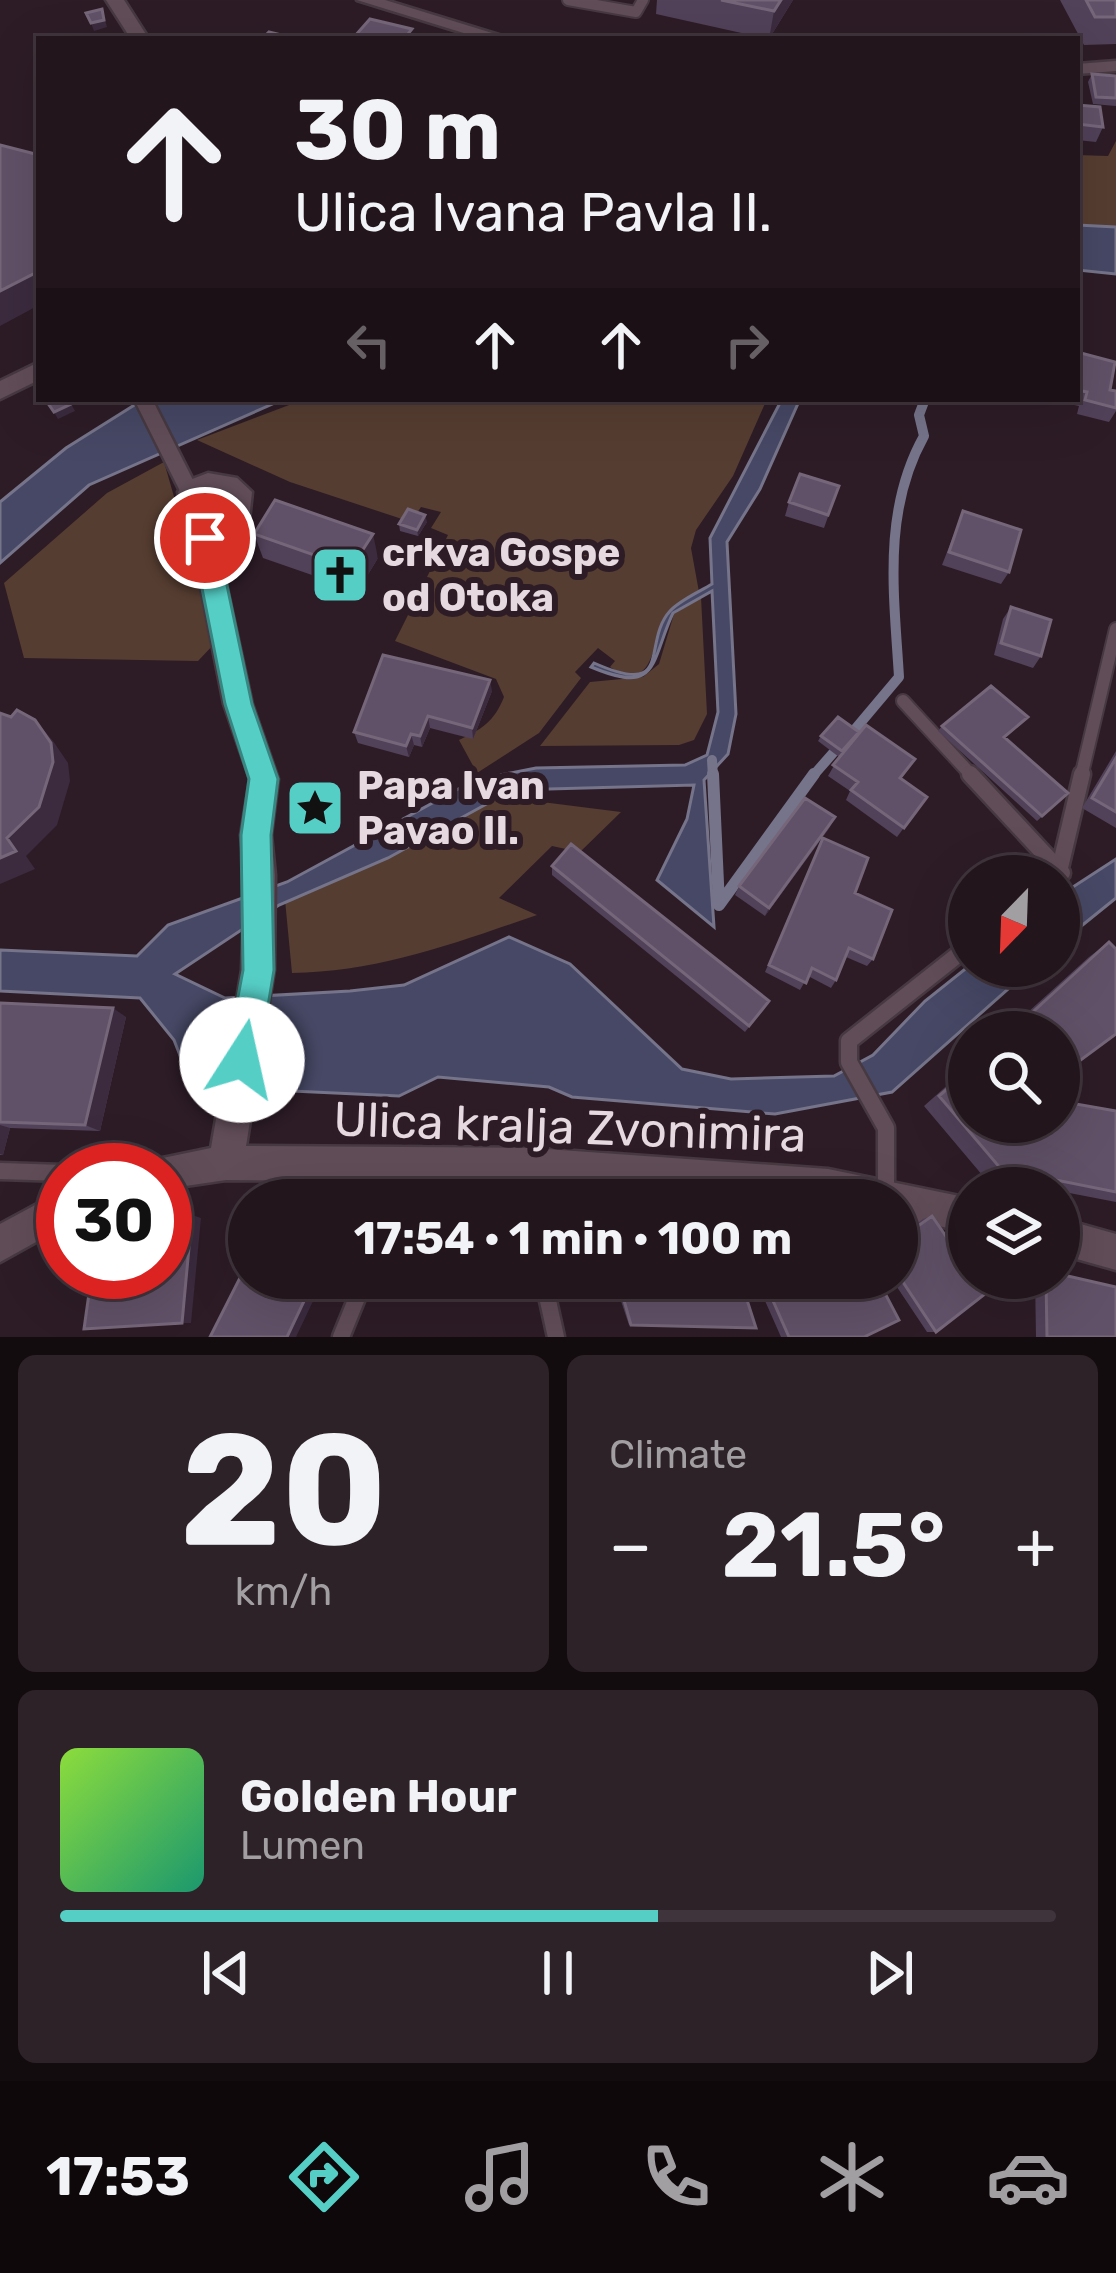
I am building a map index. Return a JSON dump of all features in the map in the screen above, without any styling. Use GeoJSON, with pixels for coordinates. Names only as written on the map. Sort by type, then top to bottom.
{"type":"FeatureCollection","features":[{"type":"Feature","properties":{"kind":"street"},"geometry":{"type":"LineString","coordinates":[[115,0],[138,36]]}},
{"type":"Feature","properties":{"kind":"street"},"geometry":{"type":"LineString","coordinates":[[366,0],[492,36]]}},
{"type":"Feature","properties":{"kind":"street"},"geometry":{"type":"LineString","coordinates":[[1080,69],[1116,66]]}},
{"type":"Feature","properties":{"kind":"street"},"geometry":{"type":"LineString","coordinates":[[0,392],[36,372]]}},
{"type":"Feature","properties":{"kind":"street"},"geometry":{"type":"LineString","coordinates":[[145,402],[190,492],[238,704],[264,779],[256,835],[259,970],[226,1162]]}},
{"type":"Feature","properties":{"kind":"street"},"geometry":{"type":"LineString","coordinates":[[190,492],[209,481],[224,482],[240,492],[243,500],[240,513],[201,528]]}},
{"type":"Feature","properties":{"kind":"street","name":"Ulica kralja Zvonimira"},"geometry":{"type":"LineString","coordinates":[[192,1168],[226,1162],[403,1166],[509,1179]]}},
{"type":"Feature","properties":{"kind":"street","name":"Ulica kralja Zvonimira"},"geometry":{"type":"LineString","coordinates":[[918,1203],[948,1210]]}},
{"type":"Feature","properties":{"kind":"street"},"geometry":{"type":"LineString","coordinates":[[0,1244],[36,1223]]}},
{"type":"Feature","properties":{"kind":"street"},"geometry":{"type":"LineString","coordinates":[[1080,1242],[1116,1252]]}},
{"type":"Feature","properties":{"kind":"lane"},"geometry":{"type":"LineString","coordinates":[[568,0],[636,12],[643,0]]}},
{"type":"Feature","properties":{"kind":"lane"},"geometry":{"type":"LineString","coordinates":[[1064,855],[1116,628]]}},
{"type":"Feature","properties":{"kind":"lane"},"geometry":{"type":"LineString","coordinates":[[904,701],[1043,855]]}},
{"type":"Feature","properties":{"kind":"lane"},"geometry":{"type":"LineString","coordinates":[[887,1179],[883,1116],[848,1060],[849,1041],[948,963]]}},
{"type":"Feature","properties":{"kind":"lane"},"geometry":{"type":"LineString","coordinates":[[399,1179],[403,1166]]}},
{"type":"Feature","properties":{"kind":"lane"},"geometry":{"type":"LineString","coordinates":[[0,1171],[36,1173]]}},
{"type":"Feature","properties":{"kind":"lane"},"geometry":{"type":"LineString","coordinates":[[341,1337],[356,1299]]}},
{"type":"Feature","properties":{"kind":"lane"},"geometry":{"type":"LineString","coordinates":[[548,1299],[556,1337]]}},
{"type":"Feature","properties":{"kind":"shaded area"},"geometry":{"type":"Polygon","coordinates":[[[1116,141],[1116,227],[1080,225],[1080,155],[1108,156],[1116,141]]]}},
{"type":"Feature","properties":{"kind":"shaded area"},"geometry":{"type":"Polygon","coordinates":[[[297,402],[766,402],[733,476],[696,530],[691,548],[699,592],[667,615],[644,669],[625,674],[610,667],[615,661],[598,648],[575,672],[581,678],[539,733],[477,773],[459,740],[496,713],[504,697],[496,679],[395,641],[448,535],[431,528],[441,512],[421,507],[411,522],[290,482],[197,440],[297,402]]]}},
{"type":"Feature","properties":{"kind":"shaded area"},"geometry":{"type":"Polygon","coordinates":[[[164,462],[216,642],[198,661],[24,658],[4,583],[107,493],[164,462]]]}},
{"type":"Feature","properties":{"kind":"shaded area"},"geometry":{"type":"Polygon","coordinates":[[[701,597],[707,714],[694,740],[679,745],[540,746],[590,682],[643,677],[659,664],[674,614],[701,597]]]}},
{"type":"Feature","properties":{"kind":"shaded area"},"geometry":{"type":"Polygon","coordinates":[[[494,796],[621,812],[580,852],[552,846],[499,898],[537,915],[386,962],[292,973],[285,900],[494,796]]]}},
{"type":"Feature","properties":{"kind":"water"},"geometry":{"type":"Polygon","coordinates":[[[1080,225],[1116,227],[1116,274],[1080,270],[1080,225]]]}},
{"type":"Feature","properties":{"kind":"water"},"geometry":{"type":"Polygon","coordinates":[[[139,402],[277,402],[89,485],[0,563],[0,502],[66,448],[139,402]]]}},
{"type":"Feature","properties":{"kind":"water"},"geometry":{"type":"Polygon","coordinates":[[[780,402],[799,402],[760,489],[727,542],[736,714],[728,754],[704,780],[714,927],[657,880],[687,819],[694,785],[512,790],[388,858],[279,905],[175,974],[225,998],[350,991],[404,985],[509,937],[570,964],[682,1069],[731,1079],[834,1076],[873,1055],[948,983],[948,987],[1010,987],[983,1011],[948,1011],[948,1042],[892,1092],[775,1114],[572,1097],[549,1087],[438,1077],[399,1096],[203,1087],[188,1076],[174,1040],[140,998],[0,991],[0,950],[137,956],[168,925],[287,882],[475,780],[536,768],[685,765],[707,755],[718,712],[712,591],[673,613],[655,659],[649,669],[641,676],[613,675],[591,667],[594,663],[636,675],[646,671],[670,611],[712,584],[710,538],[780,402]]]}},
{"type":"Feature","properties":{"kind":"water"},"geometry":{"type":"Polygon","coordinates":[[[1116,859],[1116,898],[1080,927],[1080,882],[1116,859]]]}},
{"type":"Feature","properties":{"kind":"building"},"geometry":{"type":"Polygon","coordinates":[[[721,0],[781,0],[774,11],[721,0]]]}},
{"type":"Feature","properties":{"kind":"building"},"geometry":{"type":"Polygon","coordinates":[[[1086,0],[1116,0],[1116,17],[1095,17],[1086,0]]]}},
{"type":"Feature","properties":{"kind":"building"},"geometry":{"type":"Polygon","coordinates":[[[102,9],[104,20],[91,23],[86,13],[102,9]]]}},
{"type":"Feature","properties":{"kind":"building"},"geometry":{"type":"Polygon","coordinates":[[[370,19],[412,29],[406,36],[355,36],[370,19]]]}},
{"type":"Feature","properties":{"kind":"building"},"geometry":{"type":"Polygon","coordinates":[[[1092,74],[1116,76],[1116,98],[1096,97],[1092,74]]]}},
{"type":"Feature","properties":{"kind":"building"},"geometry":{"type":"Polygon","coordinates":[[[1080,105],[1100,107],[1103,127],[1080,124],[1080,105]]]}},
{"type":"Feature","properties":{"kind":"building"},"geometry":{"type":"Polygon","coordinates":[[[0,145],[36,154],[36,273],[0,291],[0,145]]]}},
{"type":"Feature","properties":{"kind":"building"},"geometry":{"type":"Polygon","coordinates":[[[1080,353],[1115,362],[1110,390],[1116,391],[1116,408],[1085,400],[1087,392],[1080,391],[1080,353]]]}},
{"type":"Feature","properties":{"kind":"building"},"geometry":{"type":"Polygon","coordinates":[[[47,402],[71,404],[54,412],[47,402]]]}},
{"type":"Feature","properties":{"kind":"building"},"geometry":{"type":"Polygon","coordinates":[[[800,474],[839,486],[828,515],[789,502],[800,474]]]}},
{"type":"Feature","properties":{"kind":"building"},"geometry":{"type":"Polygon","coordinates":[[[275,500],[373,534],[351,568],[254,534],[275,500]]]}},
{"type":"Feature","properties":{"kind":"building"},"geometry":{"type":"Polygon","coordinates":[[[408,509],[425,515],[417,530],[399,524],[408,509]]]}},
{"type":"Feature","properties":{"kind":"building"},"geometry":{"type":"Polygon","coordinates":[[[963,511],[1021,530],[1009,572],[949,552],[963,511]]]}},
{"type":"Feature","properties":{"kind":"building"},"geometry":{"type":"Polygon","coordinates":[[[1011,607],[1051,620],[1041,656],[1001,643],[1011,607]]]}},
{"type":"Feature","properties":{"kind":"building"},"geometry":{"type":"Polygon","coordinates":[[[383,655],[490,680],[472,728],[428,716],[420,736],[411,734],[406,746],[354,732],[383,655]]]}},
{"type":"Feature","properties":{"kind":"building"},"geometry":{"type":"Polygon","coordinates":[[[991,686],[1028,717],[1004,737],[1068,793],[1042,816],[942,726],[991,686]]]}},
{"type":"Feature","properties":{"kind":"building"},"geometry":{"type":"Polygon","coordinates":[[[17,710],[35,720],[51,743],[53,762],[39,807],[7,838],[16,851],[0,858],[0,713],[11,717],[17,710]]]}},
{"type":"Feature","properties":{"kind":"building"},"geometry":{"type":"Polygon","coordinates":[[[838,717],[859,732],[842,751],[821,736],[838,717]]]}},
{"type":"Feature","properties":{"kind":"building"},"geometry":{"type":"Polygon","coordinates":[[[866,725],[915,759],[900,778],[927,797],[904,828],[851,790],[858,782],[833,765],[866,725]]]}},
{"type":"Feature","properties":{"kind":"building"},"geometry":{"type":"Polygon","coordinates":[[[1116,758],[1116,812],[1092,798],[1116,758]]]}},
{"type":"Feature","properties":{"kind":"building"},"geometry":{"type":"Polygon","coordinates":[[[805,798],[835,817],[769,908],[739,886],[805,798]]]}},
{"type":"Feature","properties":{"kind":"building"},"geometry":{"type":"Polygon","coordinates":[[[823,838],[868,858],[855,893],[892,910],[873,959],[849,948],[836,980],[812,968],[806,983],[769,965],[823,838]]]}},
{"type":"Feature","properties":{"kind":"building"},"geometry":{"type":"Polygon","coordinates":[[[571,844],[769,1001],[749,1026],[552,866],[571,844]]]}},
{"type":"Feature","properties":{"kind":"building"},"geometry":{"type":"Polygon","coordinates":[[[1109,942],[1116,949],[1116,1034],[1080,1061],[1080,1011],[1034,1011],[1060,987],[1080,987],[1080,969],[1109,942]]]}},
{"type":"Feature","properties":{"kind":"building"},"geometry":{"type":"Polygon","coordinates":[[[0,1003],[113,1008],[85,1125],[0,1122],[0,1003]]]}},
{"type":"Feature","properties":{"kind":"building"},"geometry":{"type":"Polygon","coordinates":[[[1080,1105],[1116,1111],[1116,1192],[1080,1185],[1080,1167],[999,1167],[979,1143],[1080,1143],[1080,1105]]]}},
{"type":"Feature","properties":{"kind":"building"},"geometry":{"type":"Polygon","coordinates":[[[932,1216],[948,1239],[948,1299],[979,1299],[936,1332],[914,1299],[918,1299],[918,1226],[932,1216]]]}},
{"type":"Feature","properties":{"kind":"building"},"geometry":{"type":"Polygon","coordinates":[[[1080,1279],[1116,1287],[1116,1337],[1047,1337],[1046,1299],[1080,1299],[1080,1279]]]}},
{"type":"Feature","properties":{"kind":"building"},"geometry":{"type":"Polygon","coordinates":[[[88,1299],[184,1299],[182,1323],[84,1329],[88,1299]]]}},
{"type":"Feature","properties":{"kind":"building"},"geometry":{"type":"Polygon","coordinates":[[[229,1299],[305,1299],[287,1337],[210,1337],[229,1299]]]}},
{"type":"Feature","properties":{"kind":"building"},"geometry":{"type":"Polygon","coordinates":[[[624,1299],[747,1299],[756,1328],[631,1325],[624,1299]]]}},
{"type":"Feature","properties":{"kind":"building"},"geometry":{"type":"Polygon","coordinates":[[[772,1299],[888,1299],[899,1320],[864,1337],[789,1337],[772,1299]]]}},
{"type":"Feature","properties":{"kind":"waterway"},"geometry":{"type":"LineString","coordinates":[[851,734],[899,677],[896,523],[911,464],[924,436],[919,415],[924,402]]}},
{"type":"Feature","properties":{"kind":"waterway"},"geometry":{"type":"LineString","coordinates":[[812,777],[833,753]]}},
{"type":"Feature","properties":{"kind":"waterway"},"geometry":{"type":"LineString","coordinates":[[712,760],[713,777]]}},
{"type":"Feature","properties":{"kind":"waterway"},"geometry":{"type":"LineString","coordinates":[[713,774],[719,905],[814,774]]}},
{"type":"Feature","properties":{"kind":"place","name":"crkva Gospe od Otoka"},"geometry":{"type":"Point","coordinates":[340,575]}},
{"type":"Feature","properties":{"kind":"place","name":"Papa Ivan Pavao II."},"geometry":{"type":"Point","coordinates":[315,808]}},
{"type":"Feature","properties":{"kind":"route"},"geometry":{"type":"LineString","coordinates":[[205,538],[238,704],[264,779],[256,835],[259,970],[242,1060]]}}]}
